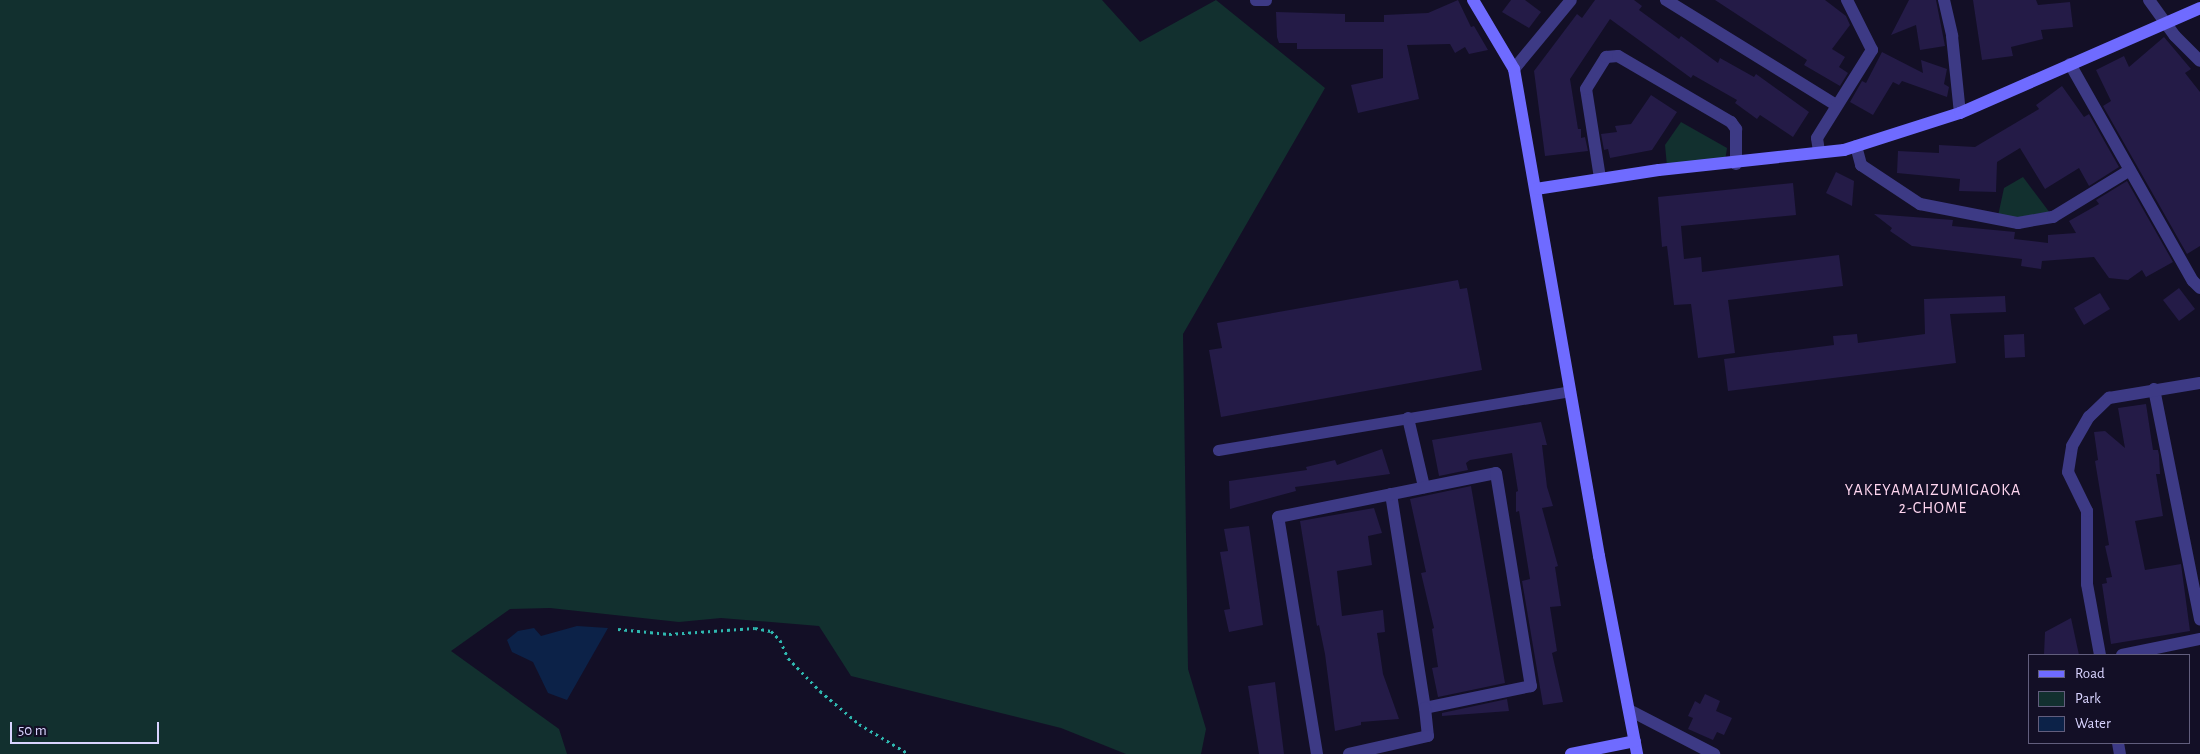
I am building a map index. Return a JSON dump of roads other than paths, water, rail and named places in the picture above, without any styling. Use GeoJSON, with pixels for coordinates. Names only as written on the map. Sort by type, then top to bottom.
{"type":"FeatureCollection","features":[{"type":"Feature","properties":{"kind":"street"},"geometry":{"type":"LineString","coordinates":[[1473,0],[1514,69],[1570,391],[1636,748],[1571,754]]}},
{"type":"Feature","properties":{"kind":"street"},"geometry":{"type":"LineString","coordinates":[[1514,69],[1571,0]]}},
{"type":"Feature","properties":{"kind":"street"},"geometry":{"type":"LineString","coordinates":[[1666,0],[1836,105]]}},
{"type":"Feature","properties":{"kind":"street"},"geometry":{"type":"LineString","coordinates":[[1819,151],[1817,138],[1872,50],[1846,0]]}},
{"type":"Feature","properties":{"kind":"street"},"geometry":{"type":"LineString","coordinates":[[1944,0],[1952,36],[1960,113]]}},
{"type":"Feature","properties":{"kind":"street"},"geometry":{"type":"LineString","coordinates":[[2149,0],[2164,23],[2200,62]]}},
{"type":"Feature","properties":{"kind":"street"},"geometry":{"type":"LineString","coordinates":[[1536,189],[1600,178],[1736,164],[1856,146],[1960,113],[2200,8]]}},
{"type":"Feature","properties":{"kind":"street"},"geometry":{"type":"LineString","coordinates":[[1600,178],[1586,89],[1606,57],[1618,56],[1731,122],[1736,129],[1736,164]]}},
{"type":"Feature","properties":{"kind":"street"},"geometry":{"type":"LineString","coordinates":[[2070,64],[2193,281],[2200,288]]}},
{"type":"Feature","properties":{"kind":"street"},"geometry":{"type":"LineString","coordinates":[[1856,146],[1861,165],[1920,204],[2018,223],[2053,218],[2130,170]]}},
{"type":"Feature","properties":{"kind":"street"},"geometry":{"type":"LineString","coordinates":[[2100,654],[2087,584],[2087,511],[2068,472],[2072,446],[2089,417],[2109,398],[2154,389],[2200,383]]}},
{"type":"Feature","properties":{"kind":"street"},"geometry":{"type":"LineString","coordinates":[[2154,389],[2200,619]]}},
{"type":"Feature","properties":{"kind":"street"},"geometry":{"type":"LineString","coordinates":[[1408,418],[1424,487]]}},
{"type":"Feature","properties":{"kind":"street"},"geometry":{"type":"LineString","coordinates":[[1317,754],[1278,517],[1496,473],[1531,686],[1425,708]]}},
{"type":"Feature","properties":{"kind":"street"},"geometry":{"type":"LineString","coordinates":[[1349,754],[1428,736],[1391,494]]}},
{"type":"Feature","properties":{"kind":"street"},"geometry":{"type":"LineString","coordinates":[[2127,654],[2200,639]]}},
{"type":"Feature","properties":{"kind":"street"},"geometry":{"type":"LineString","coordinates":[[1629,710],[1714,754]]}},
{"type":"Feature","properties":{"kind":"lane"},"geometry":{"type":"LineString","coordinates":[[1255,0],[1266,0]]}},
{"type":"Feature","properties":{"kind":"lane"},"geometry":{"type":"LineString","coordinates":[[1218,450],[1570,391]]}},
{"type":"Feature","properties":{"kind":"water"},"geometry":{"type":"Polygon","coordinates":[[[577,626],[608,628],[567,700],[548,693],[533,662],[512,652],[507,640],[518,631],[534,628],[541,636],[577,626]]]}},
{"type":"Feature","properties":{"kind":"district","name":"YAKEYAMAIZUMIGAOKA 2-CHOME"},"geometry":{"type":"Point","coordinates":[1933,499]}}]}
